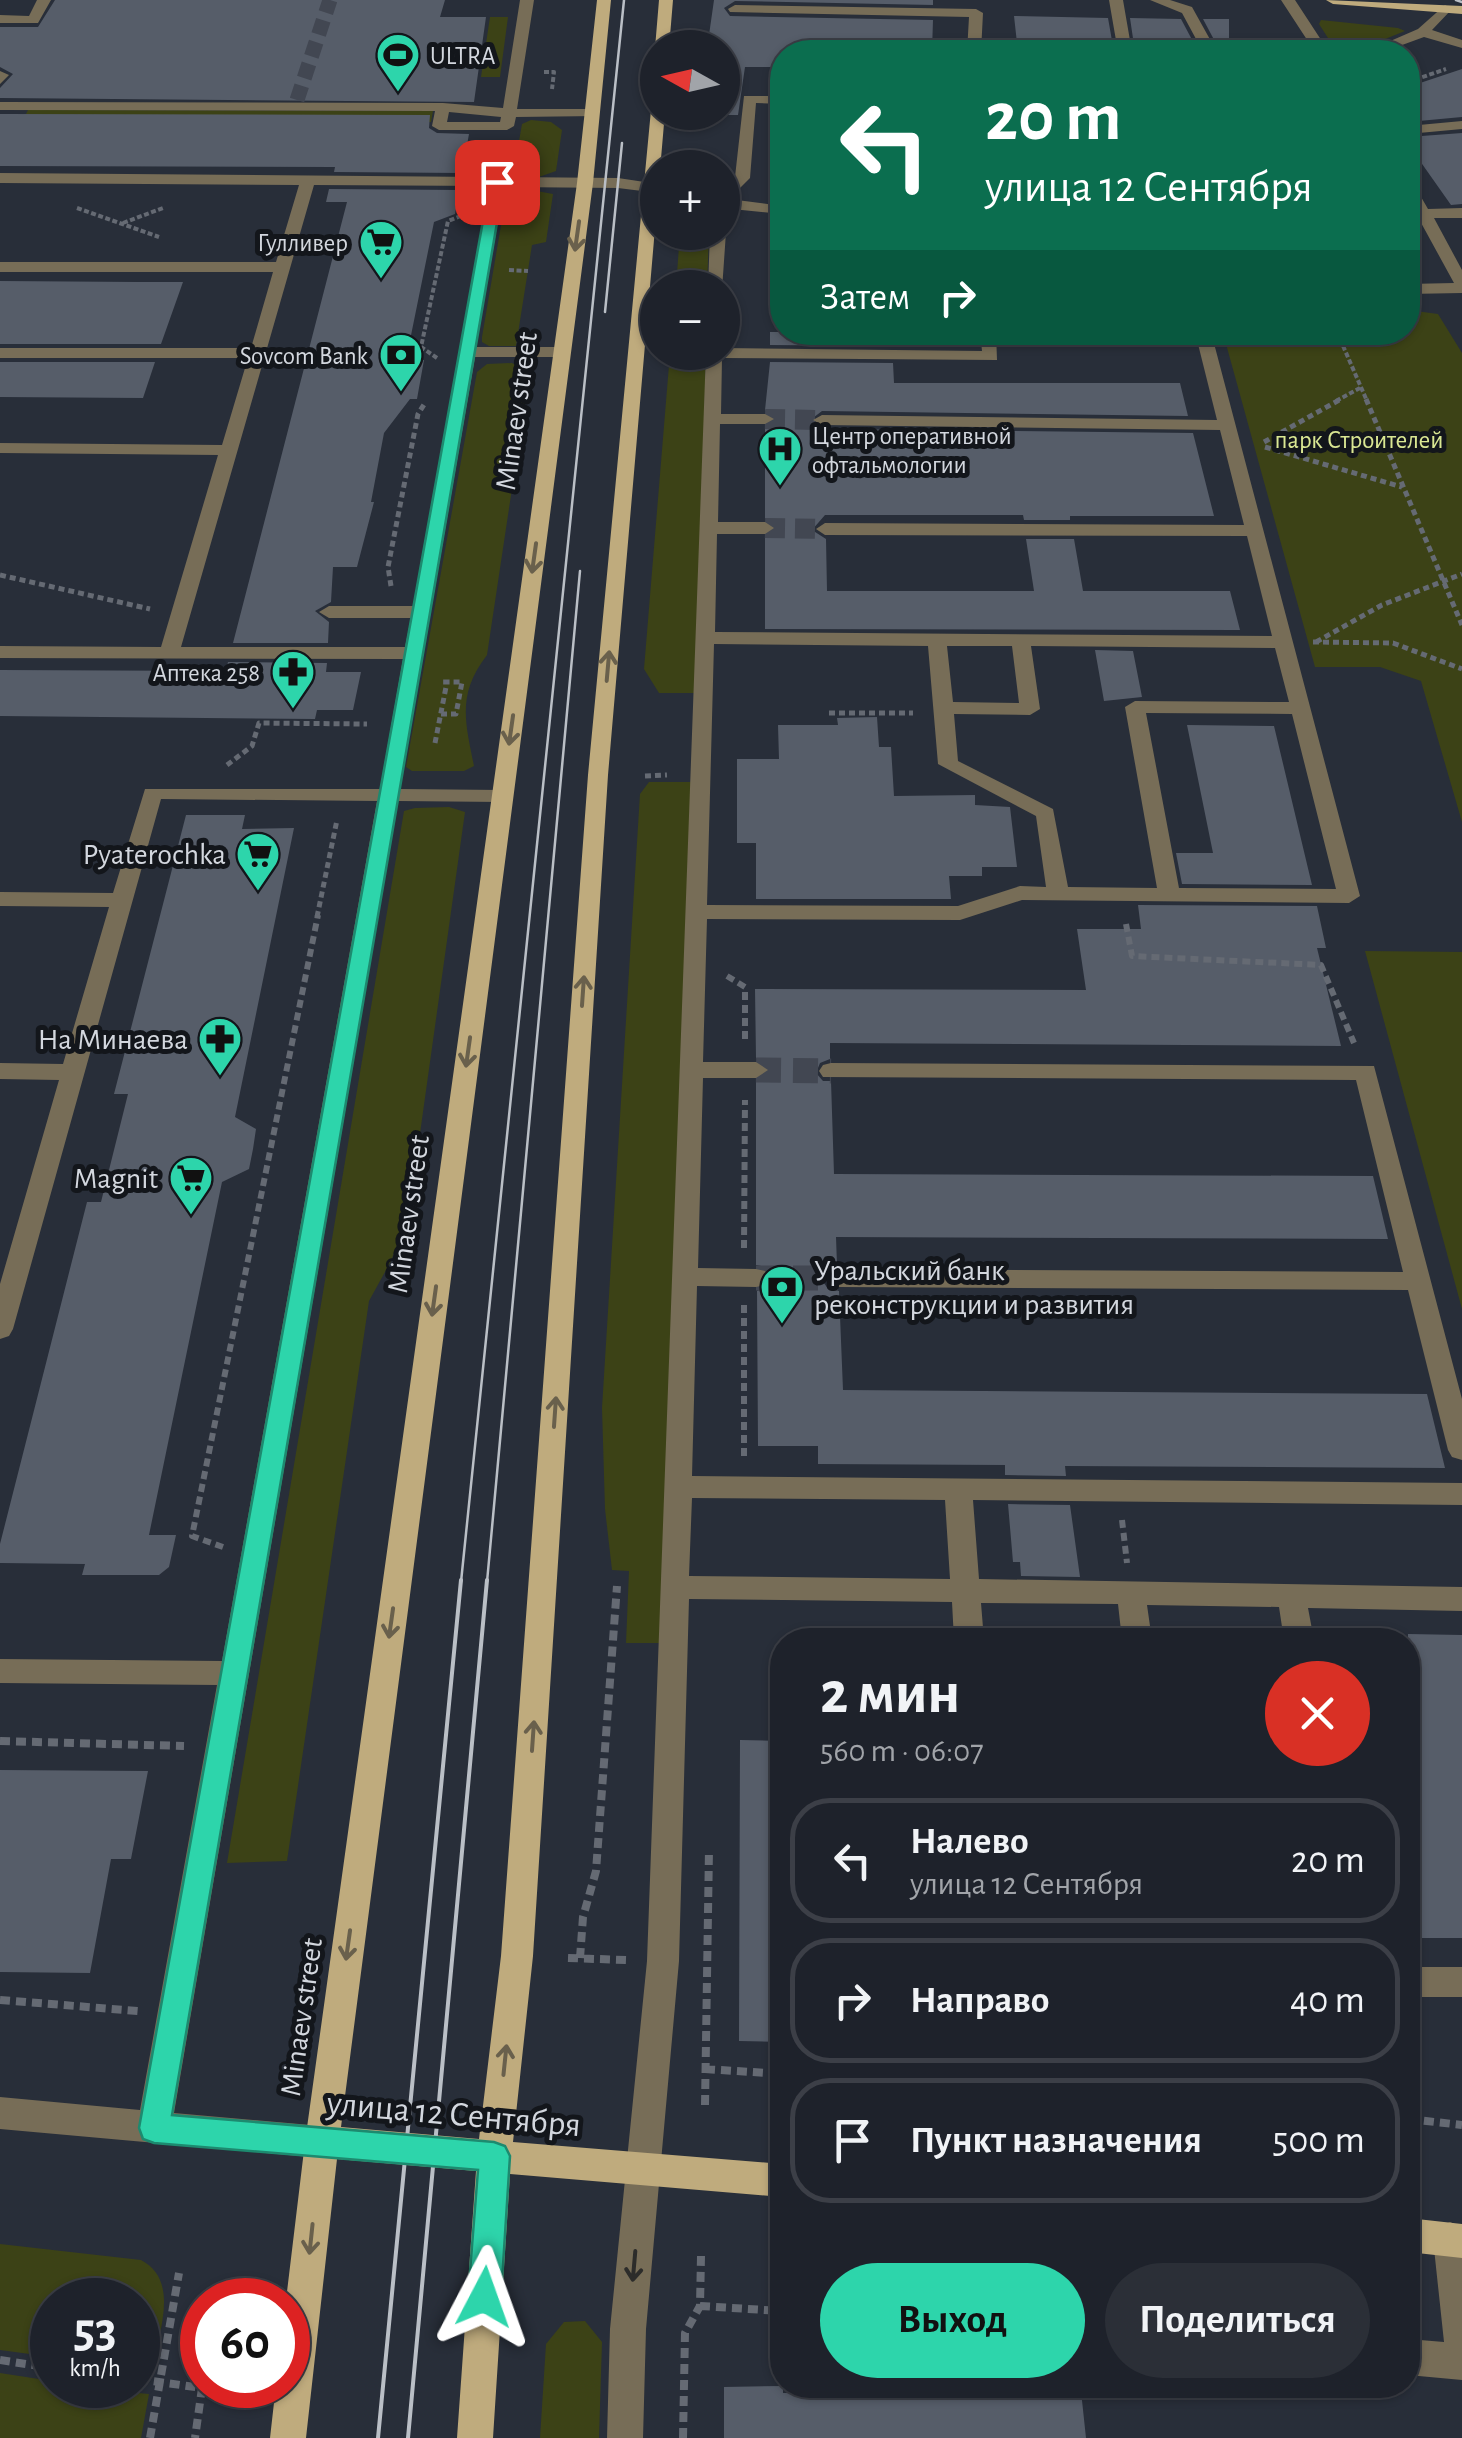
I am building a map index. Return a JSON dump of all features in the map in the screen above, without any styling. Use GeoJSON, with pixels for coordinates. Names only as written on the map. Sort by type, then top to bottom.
{"type":"FeatureCollection","features":[{"type":"Feature","properties":{"kind":"main road","name":"Minaev street"},"geometry":{"type":"LineString","coordinates":[[288,2438],[322,2142],[585,183],[604,0]]}},
{"type":"Feature","properties":{"kind":"main road"},"geometry":{"type":"LineString","coordinates":[[664,30],[666,0]]}},
{"type":"Feature","properties":{"kind":"main road"},"geometry":{"type":"LineString","coordinates":[[1333,0],[1462,8]]}},
{"type":"Feature","properties":{"kind":"main road"},"geometry":{"type":"LineString","coordinates":[[475,2438],[494,2156],[518,1956],[598,775],[648,250]]}},
{"type":"Feature","properties":{"kind":"main road","name":"улица 12 Сентября"},"geometry":{"type":"LineString","coordinates":[[322,2142],[770,2179]]}},
{"type":"Feature","properties":{"kind":"main road"},"geometry":{"type":"LineString","coordinates":[[1420,2236],[1456,2240]]}},
{"type":"Feature","properties":{"kind":"street"},"geometry":{"type":"LineString","coordinates":[[0,20],[33,20],[44,0]]}},
{"type":"Feature","properties":{"kind":"street"},"geometry":{"type":"LineString","coordinates":[[2,110],[296,103],[443,107],[439,126],[507,126],[526,0]]}},
{"type":"Feature","properties":{"kind":"street"},"geometry":{"type":"LineString","coordinates":[[1116,0],[1122,40]]}},
{"type":"Feature","properties":{"kind":"street"},"geometry":{"type":"LineString","coordinates":[[1157,0],[1186,10],[1203,40]]}},
{"type":"Feature","properties":{"kind":"street"},"geometry":{"type":"LineString","coordinates":[[1288,0],[1314,40]]}},
{"type":"Feature","properties":{"kind":"street"},"geometry":{"type":"LineString","coordinates":[[735,9],[976,14],[975,40]]}},
{"type":"Feature","properties":{"kind":"street"},"geometry":{"type":"LineString","coordinates":[[1403,40],[1423,32],[1445,9]]}},
{"type":"Feature","properties":{"kind":"street"},"geometry":{"type":"LineString","coordinates":[[1423,32],[1462,44]]}},
{"type":"Feature","properties":{"kind":"street"},"geometry":{"type":"LineString","coordinates":[[740,180],[750,99],[770,100]]}},
{"type":"Feature","properties":{"kind":"street"},"geometry":{"type":"LineString","coordinates":[[510,114],[593,114]]}},
{"type":"Feature","properties":{"kind":"street"},"geometry":{"type":"LineString","coordinates":[[1420,129],[1462,125]]}},
{"type":"Feature","properties":{"kind":"street"},"geometry":{"type":"LineString","coordinates":[[0,178],[585,183],[640,187]]}},
{"type":"Feature","properties":{"kind":"street"},"geometry":{"type":"LineString","coordinates":[[169,653],[308,181]]}},
{"type":"Feature","properties":{"kind":"street"},"geometry":{"type":"LineString","coordinates":[[154,2128],[497,182]]}},
{"type":"Feature","properties":{"kind":"street"},"geometry":{"type":"LineString","coordinates":[[740,203],[770,208]]}},
{"type":"Feature","properties":{"kind":"street"},"geometry":{"type":"LineString","coordinates":[[1420,206],[1461,282],[1420,287]]}},
{"type":"Feature","properties":{"kind":"street"},"geometry":{"type":"LineString","coordinates":[[1425,214],[1462,212]]}},
{"type":"Feature","properties":{"kind":"street"},"geometry":{"type":"LineString","coordinates":[[0,267],[283,267]]}},
{"type":"Feature","properties":{"kind":"street"},"geometry":{"type":"LineString","coordinates":[[740,353],[991,356],[990,345]]}},
{"type":"Feature","properties":{"kind":"street"},"geometry":{"type":"LineString","coordinates":[[697,912],[960,914],[1020,893],[1349,896],[1205,345]]}},
{"type":"Feature","properties":{"kind":"street"},"geometry":{"type":"LineString","coordinates":[[468,352],[562,352]]}},
{"type":"Feature","properties":{"kind":"street"},"geometry":{"type":"LineString","coordinates":[[0,353],[256,353]]}},
{"type":"Feature","properties":{"kind":"street"},"geometry":{"type":"LineString","coordinates":[[625,2438],[628,2329],[664,1961],[713,370]]}},
{"type":"Feature","properties":{"kind":"street"},"geometry":{"type":"LineString","coordinates":[[712,419],[766,419]]}},
{"type":"Feature","properties":{"kind":"street"},"geometry":{"type":"LineString","coordinates":[[822,420],[1226,425]]}},
{"type":"Feature","properties":{"kind":"street"},"geometry":{"type":"LineString","coordinates":[[0,448],[228,450]]}},
{"type":"Feature","properties":{"kind":"street"},"geometry":{"type":"LineString","coordinates":[[709,528],[766,528]]}},
{"type":"Feature","properties":{"kind":"street"},"geometry":{"type":"LineString","coordinates":[[825,528],[1254,531]]}},
{"type":"Feature","properties":{"kind":"street"},"geometry":{"type":"LineString","coordinates":[[329,612],[423,612]]}},
{"type":"Feature","properties":{"kind":"street"},"geometry":{"type":"LineString","coordinates":[[706,638],[1283,642]]}},
{"type":"Feature","properties":{"kind":"street"},"geometry":{"type":"LineString","coordinates":[[937,640],[948,764],[1046,813],[1058,894]]}},
{"type":"Feature","properties":{"kind":"street"},"geometry":{"type":"LineString","coordinates":[[944,711],[1030,709],[1022,641]]}},
{"type":"Feature","properties":{"kind":"street"},"geometry":{"type":"LineString","coordinates":[[0,652],[417,652]]}},
{"type":"Feature","properties":{"kind":"street"},"geometry":{"type":"LineString","coordinates":[[1169,895],[1135,707],[1300,708]]}},
{"type":"Feature","properties":{"kind":"street"},"geometry":{"type":"LineString","coordinates":[[0,1329],[13,1238],[73,1072],[152,793],[502,796]]}},
{"type":"Feature","properties":{"kind":"street"},"geometry":{"type":"LineString","coordinates":[[0,899],[123,900]]}},
{"type":"Feature","properties":{"kind":"street"},"geometry":{"type":"LineString","coordinates":[[692,1070],[756,1070]]}},
{"type":"Feature","properties":{"kind":"street"},"geometry":{"type":"LineString","coordinates":[[0,1071],[73,1072]]}},
{"type":"Feature","properties":{"kind":"street"},"geometry":{"type":"LineString","coordinates":[[831,1071],[1366,1072],[1462,1450]]}},
{"type":"Feature","properties":{"kind":"street"},"geometry":{"type":"LineString","coordinates":[[686,1277],[756,1278]]}},
{"type":"Feature","properties":{"kind":"street"},"geometry":{"type":"LineString","coordinates":[[838,1278],[1418,1281]]}},
{"type":"Feature","properties":{"kind":"street"},"geometry":{"type":"LineString","coordinates":[[679,1487],[1462,1494]]}},
{"type":"Feature","properties":{"kind":"street"},"geometry":{"type":"LineString","coordinates":[[958,1490],[968,1628]]}},
{"type":"Feature","properties":{"kind":"street"},"geometry":{"type":"LineString","coordinates":[[676,1587],[1462,1599]]}},
{"type":"Feature","properties":{"kind":"street"},"geometry":{"type":"LineString","coordinates":[[1131,1594],[1135,1628]]}},
{"type":"Feature","properties":{"kind":"street"},"geometry":{"type":"LineString","coordinates":[[1292,1596],[1298,1628]]}},
{"type":"Feature","properties":{"kind":"street"},"geometry":{"type":"LineString","coordinates":[[0,1671],[236,1673]]}},
{"type":"Feature","properties":{"kind":"street"},"geometry":{"type":"LineString","coordinates":[[1420,1982],[1462,1982]]}},
{"type":"Feature","properties":{"kind":"street","name":"улица 12 Сентября"},"geometry":{"type":"LineString","coordinates":[[0,2113],[322,2142]]}},
{"type":"Feature","properties":{"kind":"street"},"geometry":{"type":"LineString","coordinates":[[1456,2240],[1462,2342]]}},
{"type":"Feature","properties":{"kind":"street"},"geometry":{"type":"LineString","coordinates":[[1420,2358],[1462,2362]]}},
{"type":"Feature","properties":{"kind":"path"},"geometry":{"type":"LineString","coordinates":[[1420,78],[1447,69]]}},
{"type":"Feature","properties":{"kind":"path"},"geometry":{"type":"LineString","coordinates":[[434,370],[437,356],[421,347],[448,221],[471,212],[476,182]]}},
{"type":"Feature","properties":{"kind":"path"},"geometry":{"type":"LineString","coordinates":[[70,206],[158,236]]}},
{"type":"Feature","properties":{"kind":"path"},"geometry":{"type":"LineString","coordinates":[[1342,345],[1462,625]]}},
{"type":"Feature","properties":{"kind":"path"},"geometry":{"type":"LineString","coordinates":[[1360,388],[1259,446],[1403,487]]}},
{"type":"Feature","properties":{"kind":"path"},"geometry":{"type":"LineString","coordinates":[[418,414],[429,397]]}},
{"type":"Feature","properties":{"kind":"path"},"geometry":{"type":"LineString","coordinates":[[1315,642],[1382,605],[1462,574]]}},
{"type":"Feature","properties":{"kind":"path"},"geometry":{"type":"LineString","coordinates":[[0,575],[180,616]]}},
{"type":"Feature","properties":{"kind":"path"},"geometry":{"type":"LineString","coordinates":[[1283,642],[1393,643],[1462,670]]}},
{"type":"Feature","properties":{"kind":"path"},"geometry":{"type":"LineString","coordinates":[[441,714],[456,714],[462,682],[447,682]]}},
{"type":"Feature","properties":{"kind":"path"},"geometry":{"type":"LineString","coordinates":[[829,713],[944,711]]}},
{"type":"Feature","properties":{"kind":"path"},"geometry":{"type":"LineString","coordinates":[[190,793],[252,746],[259,722],[367,724]]}},
{"type":"Feature","properties":{"kind":"path"},"geometry":{"type":"LineString","coordinates":[[645,776],[667,776]]}},
{"type":"Feature","properties":{"kind":"path"},"geometry":{"type":"LineString","coordinates":[[224,1566],[227,1548],[192,1536],[342,796]]}},
{"type":"Feature","properties":{"kind":"path"},"geometry":{"type":"LineString","coordinates":[[1121,894],[1132,956],[1321,964],[1366,1072]]}},
{"type":"Feature","properties":{"kind":"path"},"geometry":{"type":"LineString","coordinates":[[580,1958],[583,1917],[596,1872],[617,1586]]}},
{"type":"Feature","properties":{"kind":"path"},"geometry":{"type":"LineString","coordinates":[[0,1741],[191,1746]]}},
{"type":"Feature","properties":{"kind":"path"},"geometry":{"type":"LineString","coordinates":[[705,2105],[707,1962]]}},
{"type":"Feature","properties":{"kind":"path"},"geometry":{"type":"LineString","coordinates":[[0,2000],[141,2011]]}},
{"type":"Feature","properties":{"kind":"path"},"geometry":{"type":"LineString","coordinates":[[705,2069],[770,2073]]}},
{"type":"Feature","properties":{"kind":"path"},"geometry":{"type":"LineString","coordinates":[[1420,2121],[1462,2125]]}},
{"type":"Feature","properties":{"kind":"path"},"geometry":{"type":"LineString","coordinates":[[683,2438],[684,2333],[700,2306],[702,2256]]}},
{"type":"Feature","properties":{"kind":"path"},"geometry":{"type":"LineString","coordinates":[[179,2273],[160,2382],[202,2388],[194,2438]]}},
{"type":"Feature","properties":{"kind":"path"},"geometry":{"type":"LineString","coordinates":[[700,2306],[770,2310]]}},
{"type":"Feature","properties":{"kind":"path"},"geometry":{"type":"LineString","coordinates":[[0,2360],[30,2365]]}},
{"type":"Feature","properties":{"kind":"path"},"geometry":{"type":"LineString","coordinates":[[150,2438],[155,2408]]}},
{"type":"Feature","properties":{"kind":"green space"},"geometry":{"type":"Polygon","coordinates":[[[490,17],[508,17],[500,77],[481,77],[490,17]]]}},
{"type":"Feature","properties":{"kind":"green space"},"geometry":{"type":"Polygon","coordinates":[[[1321,20],[1405,31],[1383,40],[1329,40],[1319,24],[1321,20]]]}},
{"type":"Feature","properties":{"kind":"green space"},"geometry":{"type":"Polygon","coordinates":[[[28,110],[433,111],[431,122],[22,122],[28,110]]]}},
{"type":"Feature","properties":{"kind":"green space"},"geometry":{"type":"Polygon","coordinates":[[[531,120],[551,122],[562,130],[556,171],[536,178],[513,175],[522,124],[531,120]]]}},
{"type":"Feature","properties":{"kind":"green space"},"geometry":{"type":"Polygon","coordinates":[[[526,189],[553,194],[546,242],[532,245],[516,346],[489,346],[482,342],[482,337],[506,196],[526,189]]]}},
{"type":"Feature","properties":{"kind":"green space"},"geometry":{"type":"Polygon","coordinates":[[[679,250],[708,250],[708,270],[677,270],[679,250]]]}},
{"type":"Feature","properties":{"kind":"green space","name":"парк Строителей"},"geometry":{"type":"Polygon","coordinates":[[[1420,312],[1438,314],[1462,353],[1462,822],[1421,681],[1380,667],[1315,667],[1226,345],[1420,345],[1420,312]]]}},
{"type":"Feature","properties":{"kind":"green space"},"geometry":{"type":"Polygon","coordinates":[[[1052,345],[1148,345],[1053,347],[1052,345]]]}},
{"type":"Feature","properties":{"kind":"green space"},"geometry":{"type":"Polygon","coordinates":[[[512,363],[523,369],[528,382],[487,655],[467,695],[466,721],[474,766],[464,771],[412,771],[406,767],[477,372],[487,364],[512,363]]]}},
{"type":"Feature","properties":{"kind":"green space"},"geometry":{"type":"Polygon","coordinates":[[[669,370],[706,370],[697,693],[659,693],[644,669],[669,370]]]}},
{"type":"Feature","properties":{"kind":"green space"},"geometry":{"type":"Polygon","coordinates":[[[649,782],[691,782],[660,1643],[626,1643],[629,1571],[612,1570],[605,1509],[602,1408],[640,794],[649,782]]]}},
{"type":"Feature","properties":{"kind":"green space"},"geometry":{"type":"Polygon","coordinates":[[[449,807],[465,812],[409,1212],[391,1261],[369,1301],[287,1861],[227,1863],[404,811],[449,807]]]}},
{"type":"Feature","properties":{"kind":"green space"},"geometry":{"type":"Polygon","coordinates":[[[1365,951],[1462,952],[1462,1309],[1365,951]]]}},
{"type":"Feature","properties":{"kind":"green space"},"geometry":{"type":"Polygon","coordinates":[[[0,2244],[141,2260],[158,2278],[30,2278],[30,2354],[0,2350],[0,2244]]]}},
{"type":"Feature","properties":{"kind":"green space"},"geometry":{"type":"Polygon","coordinates":[[[160,2281],[164,2295],[160,2334],[160,2281]]]}},
{"type":"Feature","properties":{"kind":"green space"},"geometry":{"type":"Polygon","coordinates":[[[585,2321],[602,2342],[599,2438],[540,2438],[546,2344],[564,2322],[585,2321]]]}},
{"type":"Feature","properties":{"kind":"green space"},"geometry":{"type":"Polygon","coordinates":[[[0,2373],[30,2378],[30,2408],[146,2408],[141,2438],[0,2438],[0,2373]]]}},
{"type":"Feature","properties":{"kind":"building"},"geometry":{"type":"Polygon","coordinates":[[[55,0],[445,0],[440,17],[486,17],[474,102],[0,98],[0,88],[13,74],[0,67],[0,27],[38,27],[55,0]]]}},
{"type":"Feature","properties":{"kind":"building"},"geometry":{"type":"Polygon","coordinates":[[[714,0],[933,0],[933,5],[735,1],[724,8],[730,16],[933,20],[932,40],[770,40],[770,67],[745,67],[740,101],[740,30],[710,30],[714,0]]]}},
{"type":"Feature","properties":{"kind":"building"},"geometry":{"type":"Polygon","coordinates":[[[1014,16],[1108,18],[1112,40],[1017,40],[1014,16]]]}},
{"type":"Feature","properties":{"kind":"building"},"geometry":{"type":"Polygon","coordinates":[[[1130,18],[1181,19],[1192,40],[1133,40],[1130,18]]]}},
{"type":"Feature","properties":{"kind":"building"},"geometry":{"type":"Polygon","coordinates":[[[1203,19],[1229,19],[1229,40],[1214,40],[1203,19]]]}},
{"type":"Feature","properties":{"kind":"building"},"geometry":{"type":"Polygon","coordinates":[[[1462,69],[1462,117],[1420,121],[1420,83],[1462,69]]]}},
{"type":"Feature","properties":{"kind":"building"},"geometry":{"type":"Polygon","coordinates":[[[0,114],[430,115],[429,128],[437,133],[469,134],[462,173],[334,172],[335,167],[0,166],[0,114]]]}},
{"type":"Feature","properties":{"kind":"building"},"geometry":{"type":"Polygon","coordinates":[[[1462,133],[1462,204],[1451,205],[1420,161],[1420,136],[1462,133]]]}},
{"type":"Feature","properties":{"kind":"building"},"geometry":{"type":"Polygon","coordinates":[[[329,189],[459,190],[455,214],[434,222],[406,360],[424,360],[417,399],[410,399],[384,433],[374,502],[357,567],[333,567],[331,602],[315,611],[329,622],[328,643],[233,643],[347,202],[326,202],[329,189]]]}},
{"type":"Feature","properties":{"kind":"building"},"geometry":{"type":"Polygon","coordinates":[[[0,281],[183,282],[161,344],[0,344],[0,281]]]}},
{"type":"Feature","properties":{"kind":"building"},"geometry":{"type":"Polygon","coordinates":[[[0,362],[155,362],[143,398],[0,397],[0,362]]]}},
{"type":"Feature","properties":{"kind":"building"},"geometry":{"type":"Polygon","coordinates":[[[770,362],[893,363],[894,383],[1180,383],[1188,416],[822,411],[809,421],[822,429],[1193,433],[1214,516],[1070,516],[1070,520],[1024,520],[1023,515],[825,515],[812,530],[826,539],[827,591],[1034,591],[1026,539],[1074,539],[1083,591],[1230,591],[1240,630],[765,629],[765,538],[778,529],[765,518],[765,428],[778,420],[765,410],[770,362]]]}},
{"type":"Feature","properties":{"kind":"building"},"geometry":{"type":"Polygon","coordinates":[[[1095,650],[1133,651],[1142,697],[1104,701],[1095,650]]]}},
{"type":"Feature","properties":{"kind":"building"},"geometry":{"type":"Polygon","coordinates":[[[228,662],[327,663],[326,672],[361,672],[353,710],[317,710],[315,719],[0,716],[0,670],[226,671],[228,662]]]}},
{"type":"Feature","properties":{"kind":"building"},"geometry":{"type":"Polygon","coordinates":[[[877,717],[879,747],[891,747],[894,796],[975,795],[975,805],[1010,807],[1017,867],[982,867],[982,876],[949,876],[951,899],[756,899],[756,843],[737,843],[737,759],[779,759],[778,725],[838,725],[837,718],[877,717]]]}},
{"type":"Feature","properties":{"kind":"building"},"geometry":{"type":"Polygon","coordinates":[[[1187,725],[1274,726],[1312,885],[1182,884],[1176,853],[1213,853],[1187,725]]]}},
{"type":"Feature","properties":{"kind":"building"},"geometry":{"type":"Polygon","coordinates":[[[186,815],[245,815],[242,829],[294,828],[235,1117],[256,1129],[249,1169],[222,1182],[149,1535],[176,1535],[169,1567],[159,1575],[82,1575],[85,1564],[0,1563],[0,1544],[87,1202],[101,1202],[128,1094],[114,1094],[186,815]]]}},
{"type":"Feature","properties":{"kind":"building"},"geometry":{"type":"Polygon","coordinates":[[[1138,905],[1317,906],[1326,948],[1317,948],[1341,1046],[830,1043],[830,1059],[820,1063],[816,1073],[823,1081],[831,1081],[834,1174],[1373,1176],[1388,1239],[836,1237],[837,1265],[826,1269],[822,1280],[828,1289],[839,1291],[843,1390],[1427,1394],[1445,1468],[1065,1466],[1066,1476],[1005,1475],[1005,1465],[818,1464],[818,1446],[758,1446],[757,1291],[768,1287],[772,1276],[766,1267],[756,1265],[756,1082],[772,1069],[756,1058],[755,989],[1086,990],[1077,929],[1141,929],[1138,905]]]}},
{"type":"Feature","properties":{"kind":"building"},"geometry":{"type":"Polygon","coordinates":[[[1008,1504],[1070,1505],[1080,1577],[1021,1576],[1020,1562],[1013,1562],[1008,1504]]]}},
{"type":"Feature","properties":{"kind":"building"},"geometry":{"type":"Polygon","coordinates":[[[1420,1634],[1462,1635],[1462,1938],[1420,1938],[1420,1634]]]}},
{"type":"Feature","properties":{"kind":"building"},"geometry":{"type":"Polygon","coordinates":[[[740,1740],[770,1741],[770,2042],[739,2041],[740,1740]]]}},
{"type":"Feature","properties":{"kind":"building"},"geometry":{"type":"Polygon","coordinates":[[[0,1770],[148,1771],[131,1859],[111,1859],[90,1973],[0,1972],[0,1770]]]}},
{"type":"Feature","properties":{"kind":"building"},"geometry":{"type":"Polygon","coordinates":[[[770,2386],[770,2398],[1082,2398],[1086,2438],[724,2438],[724,2387],[770,2386]]]}},
{"type":"Feature","properties":{"kind":"tunnel"},"geometry":{"type":"LineString","coordinates":[[297,100],[330,0]]}},
{"type":"Feature","properties":{"kind":"tunnel"},"geometry":{"type":"LineString","coordinates":[[765,419],[822,420]]}},
{"type":"Feature","properties":{"kind":"tunnel"},"geometry":{"type":"LineString","coordinates":[[765,528],[825,529]]}},
{"type":"Feature","properties":{"kind":"tunnel"},"geometry":{"type":"LineString","coordinates":[[756,1070],[831,1071]]}},
{"type":"Feature","properties":{"kind":"tunnel"},"geometry":{"type":"LineString","coordinates":[[756,1278],[838,1278]]}},
{"type":"Feature","properties":{"kind":"tram line"},"geometry":{"type":"LineString","coordinates":[[461,1582],[624,0]]}},
{"type":"Feature","properties":{"kind":"tram line"},"geometry":{"type":"LineString","coordinates":[[1456,0],[1462,2]]}},
{"type":"Feature","properties":{"kind":"tram line"},"geometry":{"type":"LineString","coordinates":[[605,312],[622,143]]}},
{"type":"Feature","properties":{"kind":"tram line"},"geometry":{"type":"LineString","coordinates":[[487,1582],[580,571]]}},
{"type":"Feature","properties":{"kind":"tram line"},"geometry":{"type":"LineString","coordinates":[[378,2438],[461,1580]]}},
{"type":"Feature","properties":{"kind":"tram line"},"geometry":{"type":"LineString","coordinates":[[408,2438],[487,1580]]}},
{"type":"Feature","properties":{"kind":"place","name":"ULTRA"},"geometry":{"type":"Point","coordinates":[398,93]}},
{"type":"Feature","properties":{"kind":"place","name":"Гулливер"},"geometry":{"type":"Point","coordinates":[381,280]}},
{"type":"Feature","properties":{"kind":"place","name":"Sovcom Bank"},"geometry":{"type":"Point","coordinates":[401,393]}},
{"type":"Feature","properties":{"kind":"place","name":"Центр оперативной офтальмологии"},"geometry":{"type":"Point","coordinates":[780,487]}},
{"type":"Feature","properties":{"kind":"place","name":"Аптека 258"},"geometry":{"type":"Point","coordinates":[293,710]}},
{"type":"Feature","properties":{"kind":"place","name":"Pyaterochka"},"geometry":{"type":"Point","coordinates":[258,892]}},
{"type":"Feature","properties":{"kind":"place","name":"На Минаева"},"geometry":{"type":"Point","coordinates":[220,1077]}},
{"type":"Feature","properties":{"kind":"place","name":"Magnit"},"geometry":{"type":"Point","coordinates":[191,1216]}},
{"type":"Feature","properties":{"kind":"place","name":"Уральский банк реконструкции и развития"},"geometry":{"type":"Point","coordinates":[782,1325]}},
{"type":"Feature","properties":{"kind":"route"},"geometry":{"type":"LineString","coordinates":[[484,2297],[494,2156],[154,2128],[497,182]]}}]}
